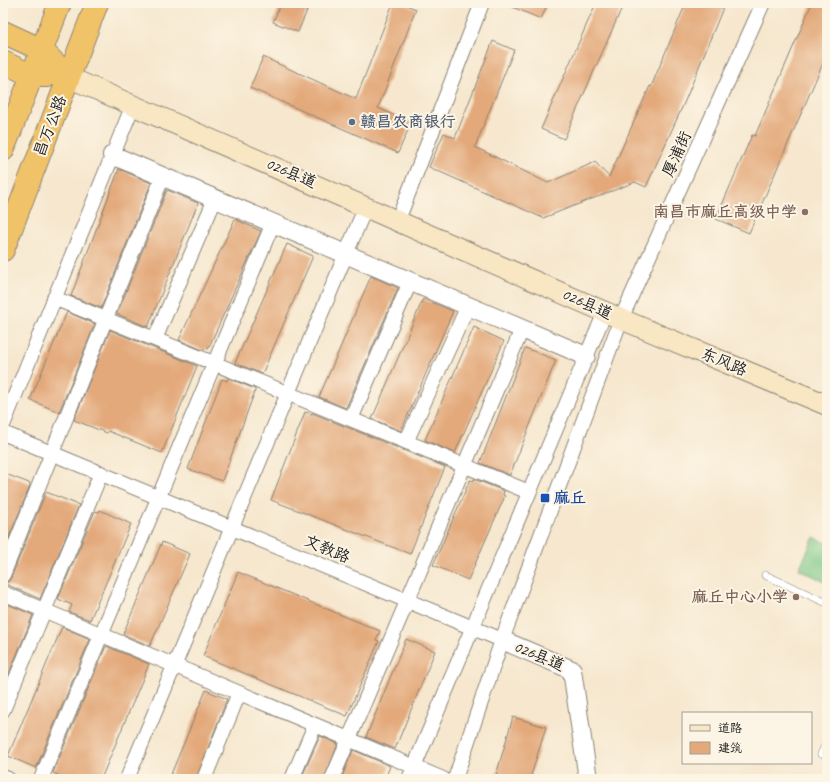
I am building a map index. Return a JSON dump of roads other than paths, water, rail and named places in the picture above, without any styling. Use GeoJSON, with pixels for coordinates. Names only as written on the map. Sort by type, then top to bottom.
{"type":"FeatureCollection","features":[{"type":"Feature","properties":{"kind":"highway"},"geometry":{"type":"LineString","coordinates":[[3,150],[33,76],[60,3]]}},
{"type":"Feature","properties":{"kind":"highway","name":"昌万公路"},"geometry":{"type":"LineString","coordinates":[[3,250],[96,3]]}},
{"type":"Feature","properties":{"kind":"highway"},"geometry":{"type":"LineString","coordinates":[[3,32],[42,50],[68,77]]}},
{"type":"Feature","properties":{"kind":"highway"},"geometry":{"type":"LineString","coordinates":[[3,62],[33,76],[68,77]]}},
{"type":"Feature","properties":{"kind":"main road","name":"026县道"},"geometry":{"type":"LineString","coordinates":[[68,77],[613,315]]}},
{"type":"Feature","properties":{"kind":"main road","name":"东风路"},"geometry":{"type":"LineString","coordinates":[[613,315],[827,405]]}},
{"type":"Feature","properties":{"kind":"street"},"geometry":{"type":"LineString","coordinates":[[398,220],[482,3]]}},
{"type":"Feature","properties":{"kind":"street","name":"厚浦街"},"geometry":{"type":"LineString","coordinates":[[613,315],[763,3]]}},
{"type":"Feature","properties":{"kind":"street"},"geometry":{"type":"LineString","coordinates":[[3,425],[132,105]]}},
{"type":"Feature","properties":{"kind":"street"},"geometry":{"type":"LineString","coordinates":[[112,155],[586,356]]}},
{"type":"Feature","properties":{"kind":"street"},"geometry":{"type":"LineString","coordinates":[[3,575],[163,176]]}},
{"type":"Feature","properties":{"kind":"street"},"geometry":{"type":"LineString","coordinates":[[155,339],[215,199]]}},
{"type":"Feature","properties":{"kind":"street"},"geometry":{"type":"LineString","coordinates":[[127,779],[366,206]]}},
{"type":"Feature","properties":{"kind":"street"},"geometry":{"type":"LineString","coordinates":[[41,779],[273,224]]}},
{"type":"Feature","properties":{"kind":"street"},"geometry":{"type":"LineString","coordinates":[[351,419],[410,282]]}},
{"type":"Feature","properties":{"kind":"street"},"geometry":{"type":"LineString","coordinates":[[54,298],[529,492]]}},
{"type":"Feature","properties":{"kind":"street"},"geometry":{"type":"LineString","coordinates":[[406,442],[468,306]]}},
{"type":"Feature","properties":{"kind":"street"},"geometry":{"type":"LineString","coordinates":[[411,773],[586,356],[613,315]]}},
{"type":"Feature","properties":{"kind":"street","name":"026县道"},"geometry":{"type":"LineString","coordinates":[[588,779],[572,670],[502,640],[613,315]]}},
{"type":"Feature","properties":{"kind":"street"},"geometry":{"type":"LineString","coordinates":[[332,779],[522,329]]}},
{"type":"Feature","properties":{"kind":"street","name":"文教路"},"geometry":{"type":"LineString","coordinates":[[3,433],[502,640]]}},
{"type":"Feature","properties":{"kind":"street"},"geometry":{"type":"LineString","coordinates":[[3,710],[100,473]]}},
{"type":"Feature","properties":{"kind":"street"},"geometry":{"type":"LineString","coordinates":[[3,593],[349,739],[411,773],[443,779]]}},
{"type":"Feature","properties":{"kind":"street"},"geometry":{"type":"LineString","coordinates":[[455,779],[502,640]]}},
{"type":"Feature","properties":{"kind":"street"},"geometry":{"type":"LineString","coordinates":[[204,779],[239,693]]}},
{"type":"Feature","properties":{"kind":"street"},"geometry":{"type":"LineString","coordinates":[[292,779],[315,725]]}},
{"type":"Feature","properties":{"kind":"street"},"geometry":{"type":"LineString","coordinates":[[3,777],[8,779]]}},
{"type":"Feature","properties":{"kind":"lane"},"geometry":{"type":"LineString","coordinates":[[764,575],[827,603]]}},
{"type":"Feature","properties":{"kind":"lane"},"geometry":{"type":"LineString","coordinates":[[821,754],[827,742]]}},
{"type":"Feature","properties":{"kind":"place","name":"赣昌农商银行"},"geometry":{"type":"Point","coordinates":[352,122]}},
{"type":"Feature","properties":{"kind":"place","name":"南昌市麻丘高级中学"},"geometry":{"type":"Point","coordinates":[805,212]}},
{"type":"Feature","properties":{"kind":"place","name":"麻丘"},"geometry":{"type":"Point","coordinates":[545,498]}},
{"type":"Feature","properties":{"kind":"place","name":"麻丘中心小学"},"geometry":{"type":"Point","coordinates":[796,597]}}]}
